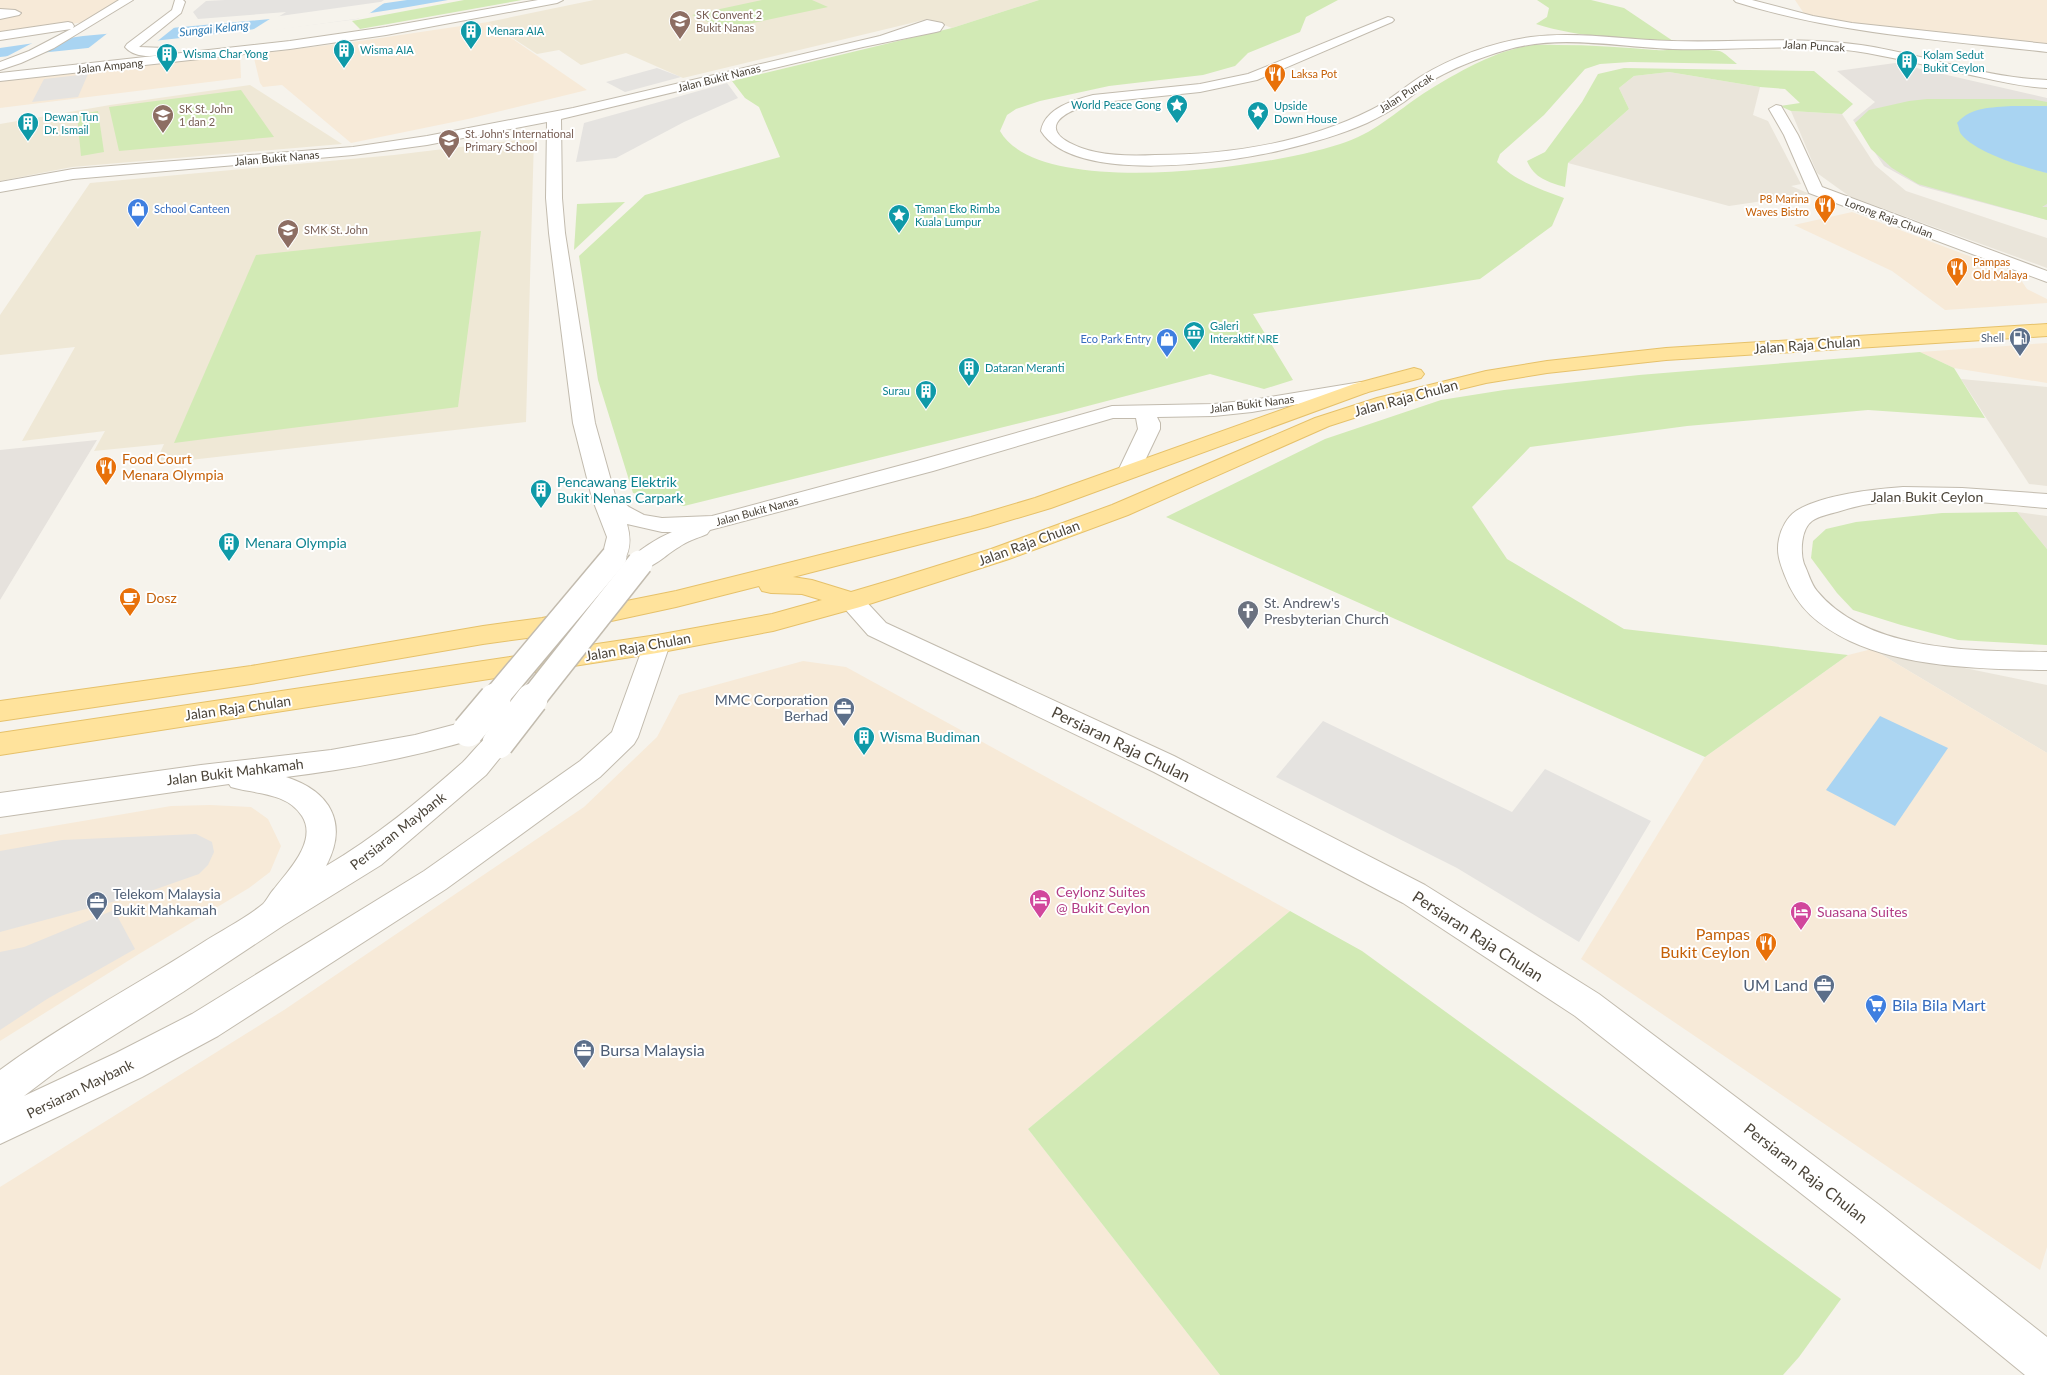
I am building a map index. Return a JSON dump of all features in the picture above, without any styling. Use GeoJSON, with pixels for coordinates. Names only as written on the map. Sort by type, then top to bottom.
{"type":"FeatureCollection","features":[{"type":"Feature","properties":{"kind":"main road","name":"Jalan Raja Chulan"},"geometry":{"type":"LineString","coordinates":[[1463,364],[1540,352],[1633,344],[2047,316]]}},
{"type":"Feature","properties":{"kind":"main road","name":"Jalan Raja Chulan"},"geometry":{"type":"LineString","coordinates":[[0,744],[658,644],[773,622],[851,601],[1000,554],[1120,510],[1322,422],[1439,387],[1546,367],[1657,355],[2047,330]]}},
{"type":"Feature","properties":{"kind":"main road","name":"Jalan Raja Chulan"},"geometry":{"type":"LineString","coordinates":[[0,711],[252,674],[483,635],[542,627],[676,599],[979,522],[1043,503],[1361,388],[1435,370]]}},
{"type":"Feature","properties":{"kind":"main road"},"geometry":{"type":"LineString","coordinates":[[851,601],[841,584],[848,574],[862,566],[979,522]]}},
{"type":"Feature","properties":{"kind":"main road"},"geometry":{"type":"LineString","coordinates":[[676,599],[785,584],[812,586],[851,601]]}},
{"type":"Feature","properties":{"kind":"street"},"geometry":{"type":"LineString","coordinates":[[0,66],[22,58],[90,23],[127,0]]}},
{"type":"Feature","properties":{"kind":"street","name":"Jalan Ampang"},"geometry":{"type":"LineString","coordinates":[[0,77],[213,55],[339,38],[557,0]]}},
{"type":"Feature","properties":{"kind":"street","name":"Jalan Puncak"},"geometry":{"type":"LineString","coordinates":[[1740,0],[1822,20],[1925,35],[2047,48]]}},
{"type":"Feature","properties":{"kind":"street"},"geometry":{"type":"LineString","coordinates":[[155,12],[180,1]]}},
{"type":"Feature","properties":{"kind":"street","name":"Jalan Ampang"},"geometry":{"type":"LineString","coordinates":[[180,1],[177,12],[133,46],[141,52],[339,38]]}},
{"type":"Feature","properties":{"kind":"street"},"geometry":{"type":"LineString","coordinates":[[0,12],[15,12],[0,16]]}},
{"type":"Feature","properties":{"kind":"street","name":"Jalan Puncak"},"geometry":{"type":"LineString","coordinates":[[1388,20],[1252,77],[1200,88],[1081,102],[1050,121],[1048,127],[1050,134],[1066,147],[1088,155],[1130,160],[1188,159],[1249,153],[1301,140],[1361,120],[1396,102],[1421,82],[1448,67],[1498,49],[1529,41],[1574,40],[1673,45],[1782,44],[1841,46],[1871,50],[2008,80],[2047,84]]}},
{"type":"Feature","properties":{"kind":"street"},"geometry":{"type":"LineString","coordinates":[[0,36],[90,23]]}},
{"type":"Feature","properties":{"kind":"street"},"geometry":{"type":"LineString","coordinates":[[1925,35],[1926,42],[1935,50],[1951,56],[1977,60]]}},
{"type":"Feature","properties":{"kind":"street","name":"Jalan Bukit Nanas"},"geometry":{"type":"LineString","coordinates":[[0,187],[73,174],[372,149],[552,117],[884,38]]}},
{"type":"Feature","properties":{"kind":"street","name":"Jalan Ampang"},"geometry":{"type":"LineString","coordinates":[[0,70],[68,60],[97,53]]}},
{"type":"Feature","properties":{"kind":"street","name":"Lorong Raja Chulan"},"geometry":{"type":"LineString","coordinates":[[1776,109],[1791,135],[1815,190],[2047,277]]}},
{"type":"Feature","properties":{"kind":"street"},"geometry":{"type":"LineString","coordinates":[[552,117],[556,123],[554,174],[557,232],[584,423],[604,498]]}},
{"type":"Feature","properties":{"kind":"street","name":"Jalan Bukit Nanas"},"geometry":{"type":"LineString","coordinates":[[604,498],[622,512],[638,521],[662,525],[713,523],[925,466],[1112,412],[1214,410],[1252,406],[1361,388]]}},
{"type":"Feature","properties":{"kind":"street"},"geometry":{"type":"LineString","coordinates":[[1129,471],[1149,429],[1149,423],[1142,410]]}},
{"type":"Feature","properties":{"kind":"street","name":"Jalan Bukit Ceylon"},"geometry":{"type":"LineString","coordinates":[[2047,501],[1935,495],[1870,496],[1835,503],[1802,516],[1790,539],[1789,550],[1792,565],[1807,597],[1822,613],[1847,631],[1874,641],[1917,651],[1996,661],[2047,672]]}},
{"type":"Feature","properties":{"kind":"street","name":"Jalan Bukit Mahkamah"},"geometry":{"type":"LineString","coordinates":[[0,805],[201,776],[366,755],[415,746],[468,731],[614,557],[619,538],[604,498]]}},
{"type":"Feature","properties":{"kind":"street","name":"Persiaran Maybank"},"geometry":{"type":"LineString","coordinates":[[0,1092],[44,1059],[171,981],[272,915],[370,856],[476,767],[498,743],[640,563],[671,541],[713,523]]}},
{"type":"Feature","properties":{"kind":"street","name":"Persiaran Raja Chulan"},"geometry":{"type":"LineString","coordinates":[[851,601],[877,629],[1164,764],[1414,894],[1587,1005],[1868,1221],[2047,1365]]}},
{"type":"Feature","properties":{"kind":"street","name":"Persiaran Maybank"},"geometry":{"type":"LineString","coordinates":[[0,1126],[129,1065],[205,1025],[435,880],[590,769],[624,737],[658,644]]}},
{"type":"Feature","properties":{"kind":"street","name":"Jalan Bukit Ceylon"},"geometry":{"type":"LineString","coordinates":[[1996,661],[2047,662]]}},
{"type":"Feature","properties":{"kind":"street"},"geometry":{"type":"LineString","coordinates":[[201,776],[249,779],[274,784],[303,798],[318,811],[323,831],[316,856],[272,915]]}},
{"type":"Feature","properties":{"kind":"shaded area"},"geometry":{"type":"Polygon","coordinates":[[[0,0],[121,0],[85,22],[0,34],[0,0]]]}},
{"type":"Feature","properties":{"kind":"shaded area"},"geometry":{"type":"Polygon","coordinates":[[[384,0],[358,19],[254,32],[286,12],[198,19],[193,12],[206,1],[384,0]]]}},
{"type":"Feature","properties":{"kind":"shaded area","name":"SK Convent 2 Bukit Nanas"},"geometry":{"type":"Polygon","coordinates":[[[594,0],[1039,0],[952,28],[928,19],[683,78],[626,53],[581,65],[559,50],[537,54],[488,22],[594,0]]]}},
{"type":"Feature","properties":{"kind":"shaded area"},"geometry":{"type":"Polygon","coordinates":[[[1795,0],[2047,0],[2047,45],[1859,24],[1805,15],[1795,0]]]}},
{"type":"Feature","properties":{"kind":"shaded area"},"geometry":{"type":"Polygon","coordinates":[[[488,22],[587,90],[468,119],[351,143],[282,85],[263,87],[260,83],[253,54],[353,42],[488,22]]]}},
{"type":"Feature","properties":{"kind":"shaded area"},"geometry":{"type":"Polygon","coordinates":[[[240,54],[241,78],[0,108],[0,80],[240,54]]]}},
{"type":"Feature","properties":{"kind":"shaded area"},"geometry":{"type":"Polygon","coordinates":[[[1895,63],[2047,98],[2047,207],[2042,208],[2047,210],[2047,220],[1920,186],[1884,166],[1853,120],[1875,102],[1837,71],[1895,63]]]}},
{"type":"Feature","properties":{"kind":"shaded area"},"geometry":{"type":"Polygon","coordinates":[[[657,68],[681,77],[625,92],[606,82],[657,68]]]}},
{"type":"Feature","properties":{"kind":"shaded area"},"geometry":{"type":"Polygon","coordinates":[[[1669,72],[1760,87],[1753,115],[1768,121],[1801,184],[1791,186],[1810,194],[1729,206],[1568,163],[1629,109],[1619,88],[1634,76],[1669,72]]]}},
{"type":"Feature","properties":{"kind":"shaded area"},"geometry":{"type":"Polygon","coordinates":[[[88,74],[78,97],[32,102],[44,79],[88,74]]]}},
{"type":"Feature","properties":{"kind":"shaded area"},"geometry":{"type":"Polygon","coordinates":[[[727,83],[738,98],[684,122],[616,158],[576,162],[584,123],[727,83]]]}},
{"type":"Feature","properties":{"kind":"shaded area","name":"SK St. John 1 dan 2"},"geometry":{"type":"Polygon","coordinates":[[[250,85],[342,144],[72,167],[0,181],[0,124],[110,105],[250,85]]]}},
{"type":"Feature","properties":{"kind":"shaded area"},"geometry":{"type":"Polygon","coordinates":[[[1791,111],[1842,114],[1875,165],[1906,191],[2047,238],[2047,268],[1849,196],[1817,173],[1791,111]]]}},
{"type":"Feature","properties":{"kind":"shaded area","name":"SMK St. John"},"geometry":{"type":"Polygon","coordinates":[[[534,138],[526,422],[155,464],[164,444],[94,451],[105,431],[22,441],[75,347],[0,355],[0,315],[90,183],[394,155],[534,138]]]}},
{"type":"Feature","properties":{"kind":"shaded area"},"geometry":{"type":"Polygon","coordinates":[[[1852,212],[2017,274],[2027,289],[2047,299],[2047,303],[1945,310],[1892,271],[1794,225],[1852,212]]]}},
{"type":"Feature","properties":{"kind":"shaded area"},"geometry":{"type":"Polygon","coordinates":[[[2047,343],[2047,383],[1954,368],[1920,352],[2047,343]]]}},
{"type":"Feature","properties":{"kind":"shaded area"},"geometry":{"type":"Polygon","coordinates":[[[1961,379],[2047,387],[2047,486],[2029,484],[1961,379]]]}},
{"type":"Feature","properties":{"kind":"shaded area"},"geometry":{"type":"Polygon","coordinates":[[[97,440],[40,534],[0,600],[0,450],[97,440]]]}},
{"type":"Feature","properties":{"kind":"shaded area"},"geometry":{"type":"Polygon","coordinates":[[[2017,512],[2047,516],[2047,549],[2017,512]]]}},
{"type":"Feature","properties":{"kind":"shaded area"},"geometry":{"type":"Polygon","coordinates":[[[1872,649],[2047,685],[2047,753],[1872,649]]]}},
{"type":"Feature","properties":{"kind":"shaded area"},"geometry":{"type":"Polygon","coordinates":[[[1872,649],[2047,753],[2047,1247],[2040,1270],[1581,959],[1705,757],[1848,655],[1872,649]]]}},
{"type":"Feature","properties":{"kind":"shaded area","name":"Bursa Malaysia"},"geometry":{"type":"Polygon","coordinates":[[[803,661],[846,667],[1290,911],[1028,1129],[1220,1375],[0,1375],[0,1187],[284,1010],[584,807],[657,737],[679,695],[803,661]]]}},
{"type":"Feature","properties":{"kind":"shaded area"},"geometry":{"type":"Polygon","coordinates":[[[1323,721],[1512,812],[1545,769],[1651,821],[1579,942],[1457,868],[1276,777],[1323,721]]]}},
{"type":"Feature","properties":{"kind":"shaded area","name":"Telekom Malaysia Bukit Mahkamah"},"geometry":{"type":"Polygon","coordinates":[[[171,806],[251,807],[268,819],[281,846],[270,872],[249,888],[0,1041],[0,835],[171,806]]]}},
{"type":"Feature","properties":{"kind":"shaded area"},"geometry":{"type":"Polygon","coordinates":[[[196,834],[212,842],[214,852],[208,865],[199,874],[142,894],[0,932],[0,851],[62,840],[196,834]]]}},
{"type":"Feature","properties":{"kind":"shaded area"},"geometry":{"type":"Polygon","coordinates":[[[114,910],[135,949],[47,999],[0,1030],[0,952],[24,947],[114,910]]]}},
{"type":"Feature","properties":{"kind":"green space"},"geometry":{"type":"Polygon","coordinates":[[[464,0],[522,0],[360,29],[352,21],[464,0]]]}},
{"type":"Feature","properties":{"kind":"green space"},"geometry":{"type":"Polygon","coordinates":[[[762,0],[812,0],[828,7],[725,29],[692,15],[762,0]]]}},
{"type":"Feature","properties":{"kind":"green space","name":"Taman Eko Rimba Kuala Lumpur"},"geometry":{"type":"Polygon","coordinates":[[[1039,0],[1338,0],[1306,17],[1300,32],[1248,53],[1235,66],[1203,75],[1109,86],[1040,101],[1016,109],[1007,115],[1000,131],[1023,153],[1061,166],[1109,172],[1163,172],[1218,168],[1270,160],[1346,142],[1369,132],[1419,97],[1462,71],[1497,54],[1526,46],[1582,45],[1655,50],[1710,50],[1722,52],[1737,64],[1630,62],[1600,64],[1585,69],[1544,115],[1500,154],[1497,162],[1520,179],[1537,188],[1564,198],[1552,226],[1480,279],[1253,314],[1293,380],[1264,389],[1210,374],[1061,413],[684,506],[633,493],[598,380],[579,256],[645,195],[780,157],[759,107],[745,98],[732,81],[952,28],[1039,0]]]}},
{"type":"Feature","properties":{"kind":"green space"},"geometry":{"type":"Polygon","coordinates":[[[1537,0],[1591,0],[1624,8],[1673,41],[1587,35],[1536,24],[1547,17],[1549,8],[1537,0]]]}},
{"type":"Feature","properties":{"kind":"green space"},"geometry":{"type":"Polygon","coordinates":[[[1624,68],[1814,71],[1853,104],[1842,114],[1791,111],[1780,106],[1800,103],[1785,89],[1760,87],[1669,72],[1634,76],[1619,88],[1629,109],[1568,163],[1565,187],[1547,181],[1534,172],[1527,161],[1545,152],[1582,102],[1598,74],[1624,68]]]}},
{"type":"Feature","properties":{"kind":"green space"},"geometry":{"type":"Polygon","coordinates":[[[241,90],[274,137],[119,151],[109,107],[241,90]]]}},
{"type":"Feature","properties":{"kind":"green space"},"geometry":{"type":"Polygon","coordinates":[[[1927,99],[2030,99],[2047,102],[2047,106],[2012,106],[1978,147],[2006,160],[2047,173],[2047,204],[2042,207],[2047,207],[2047,220],[1918,184],[1892,168],[1871,149],[1855,123],[1869,110],[1927,99]]]}},
{"type":"Feature","properties":{"kind":"green space"},"geometry":{"type":"Polygon","coordinates":[[[98,111],[104,152],[81,156],[77,115],[98,111]]]}},
{"type":"Feature","properties":{"kind":"green space"},"geometry":{"type":"Polygon","coordinates":[[[625,202],[574,250],[577,204],[625,202]]]}},
{"type":"Feature","properties":{"kind":"green space"},"geometry":{"type":"Polygon","coordinates":[[[481,231],[458,407],[174,443],[256,255],[481,231]]]}},
{"type":"Feature","properties":{"kind":"green space"},"geometry":{"type":"Polygon","coordinates":[[[1920,352],[1954,368],[1985,418],[1868,410],[1687,426],[1530,447],[1472,507],[1507,559],[1624,629],[1848,655],[1705,757],[1166,517],[1325,439],[1441,400],[1504,390],[1639,375],[1920,352]]]}},
{"type":"Feature","properties":{"kind":"green space"},"geometry":{"type":"Polygon","coordinates":[[[2017,512],[2047,549],[2047,645],[1958,640],[1853,610],[1837,593],[1811,558],[1813,541],[1826,529],[1856,522],[1942,513],[2017,512]]]}},
{"type":"Feature","properties":{"kind":"green space"},"geometry":{"type":"Polygon","coordinates":[[[1290,911],[1362,951],[1841,1299],[1799,1357],[1783,1375],[1220,1375],[1028,1129],[1290,911]]]}},
{"type":"Feature","properties":{"kind":"water","name":"Sungai Kelang"},"geometry":{"type":"Polygon","coordinates":[[[407,0],[448,0],[280,26],[0,57],[0,48],[83,36],[282,18],[407,0]]]}},
{"type":"Feature","properties":{"kind":"water"},"geometry":{"type":"Polygon","coordinates":[[[2012,106],[2047,106],[2047,173],[1988,153],[1968,141],[1960,133],[1957,123],[1969,113],[1982,109],[2012,106]]]}},
{"type":"Feature","properties":{"kind":"water"},"geometry":{"type":"Polygon","coordinates":[[[1880,716],[1948,748],[1895,826],[1826,790],[1880,716]]]}},
{"type":"Feature","properties":{"kind":"pier"},"geometry":{"type":"Polygon","coordinates":[[[387,1],[363,18],[246,34],[273,17],[387,1]]]}},
{"type":"Feature","properties":{"kind":"pier"},"geometry":{"type":"Polygon","coordinates":[[[175,27],[155,43],[86,50],[109,32],[175,27]]]}},
{"type":"Feature","properties":{"kind":"pier"},"geometry":{"type":"Polygon","coordinates":[[[79,34],[38,56],[2,59],[38,40],[79,34]]]}},
{"type":"Feature","properties":{"kind":"place","name":"SK Convent 2 Bukit Nanas"},"geometry":{"type":"Point","coordinates":[680,40]}},
{"type":"Feature","properties":{"kind":"place","name":"Menara AIA"},"geometry":{"type":"Point","coordinates":[471,50]}},
{"type":"Feature","properties":{"kind":"place","name":"Wisma AIA"},"geometry":{"type":"Point","coordinates":[344,69]}},
{"type":"Feature","properties":{"kind":"place","name":"Wisma Char Yong"},"geometry":{"type":"Point","coordinates":[167,73]}},
{"type":"Feature","properties":{"kind":"place","name":"Kolam Sedut Bukit Ceylon"},"geometry":{"type":"Point","coordinates":[1907,80]}},
{"type":"Feature","properties":{"kind":"place","name":"Laksa Pot"},"geometry":{"type":"Point","coordinates":[1275,93]}},
{"type":"Feature","properties":{"kind":"place","name":"World Peace Gong"},"geometry":{"type":"Point","coordinates":[1177,124]}},
{"type":"Feature","properties":{"kind":"place","name":"Upside Down House"},"geometry":{"type":"Point","coordinates":[1258,131]}},
{"type":"Feature","properties":{"kind":"place","name":"SK St. John 1 dan 2"},"geometry":{"type":"Point","coordinates":[163,134]}},
{"type":"Feature","properties":{"kind":"place","name":"Dewan Tun Dr. Ismail"},"geometry":{"type":"Point","coordinates":[28,142]}},
{"type":"Feature","properties":{"kind":"place","name":"St. John's International Primary School"},"geometry":{"type":"Point","coordinates":[449,159]}},
{"type":"Feature","properties":{"kind":"place","name":"P8 Marina Waves Bistro"},"geometry":{"type":"Point","coordinates":[1825,224]}},
{"type":"Feature","properties":{"kind":"place","name":"School Canteen"},"geometry":{"type":"Point","coordinates":[138,228]}},
{"type":"Feature","properties":{"kind":"place","name":"Taman Eko Rimba Kuala Lumpur"},"geometry":{"type":"Point","coordinates":[899,234]}},
{"type":"Feature","properties":{"kind":"place","name":"SMK St. John"},"geometry":{"type":"Point","coordinates":[288,249]}},
{"type":"Feature","properties":{"kind":"place","name":"Pampas Old Malaya"},"geometry":{"type":"Point","coordinates":[1957,287]}},
{"type":"Feature","properties":{"kind":"place","name":"Galeri Interaktif NRE"},"geometry":{"type":"Point","coordinates":[1194,351]}},
{"type":"Feature","properties":{"kind":"place","name":"Shell"},"geometry":{"type":"Point","coordinates":[2020,357]}},
{"type":"Feature","properties":{"kind":"place","name":"Eco Park Entry"},"geometry":{"type":"Point","coordinates":[1167,358]}},
{"type":"Feature","properties":{"kind":"place","name":"Dataran Meranti"},"geometry":{"type":"Point","coordinates":[969,387]}},
{"type":"Feature","properties":{"kind":"place","name":"Surau"},"geometry":{"type":"Point","coordinates":[926,410]}},
{"type":"Feature","properties":{"kind":"place","name":"Food Court Menara Olympia"},"geometry":{"type":"Point","coordinates":[106,486]}},
{"type":"Feature","properties":{"kind":"place","name":"Pencawang Elektrik Bukit Nenas Carpark"},"geometry":{"type":"Point","coordinates":[541,509]}},
{"type":"Feature","properties":{"kind":"place","name":"Menara Olympia"},"geometry":{"type":"Point","coordinates":[229,562]}},
{"type":"Feature","properties":{"kind":"place","name":"Dosz"},"geometry":{"type":"Point","coordinates":[130,617]}},
{"type":"Feature","properties":{"kind":"place","name":"St. Andrew's Presbyterian Church"},"geometry":{"type":"Point","coordinates":[1248,630]}},
{"type":"Feature","properties":{"kind":"place","name":"MMC Corporation Berhad"},"geometry":{"type":"Point","coordinates":[844,727]}},
{"type":"Feature","properties":{"kind":"place","name":"Wisma Budiman"},"geometry":{"type":"Point","coordinates":[864,756]}},
{"type":"Feature","properties":{"kind":"place","name":"Ceylonz Suites @ Bukit Ceylon"},"geometry":{"type":"Point","coordinates":[1040,919]}},
{"type":"Feature","properties":{"kind":"place","name":"Telekom Malaysia Bukit Mahkamah"},"geometry":{"type":"Point","coordinates":[97,921]}},
{"type":"Feature","properties":{"kind":"place","name":"Suasana Suites"},"geometry":{"type":"Point","coordinates":[1801,931]}},
{"type":"Feature","properties":{"kind":"place","name":"Pampas Bukit Ceylon"},"geometry":{"type":"Point","coordinates":[1766,962]}},
{"type":"Feature","properties":{"kind":"place","name":"UM Land"},"geometry":{"type":"Point","coordinates":[1824,1004]}},
{"type":"Feature","properties":{"kind":"place","name":"Bila Bila Mart"},"geometry":{"type":"Point","coordinates":[1876,1024]}},
{"type":"Feature","properties":{"kind":"place","name":"Bursa Malaysia"},"geometry":{"type":"Point","coordinates":[584,1069]}}]}
